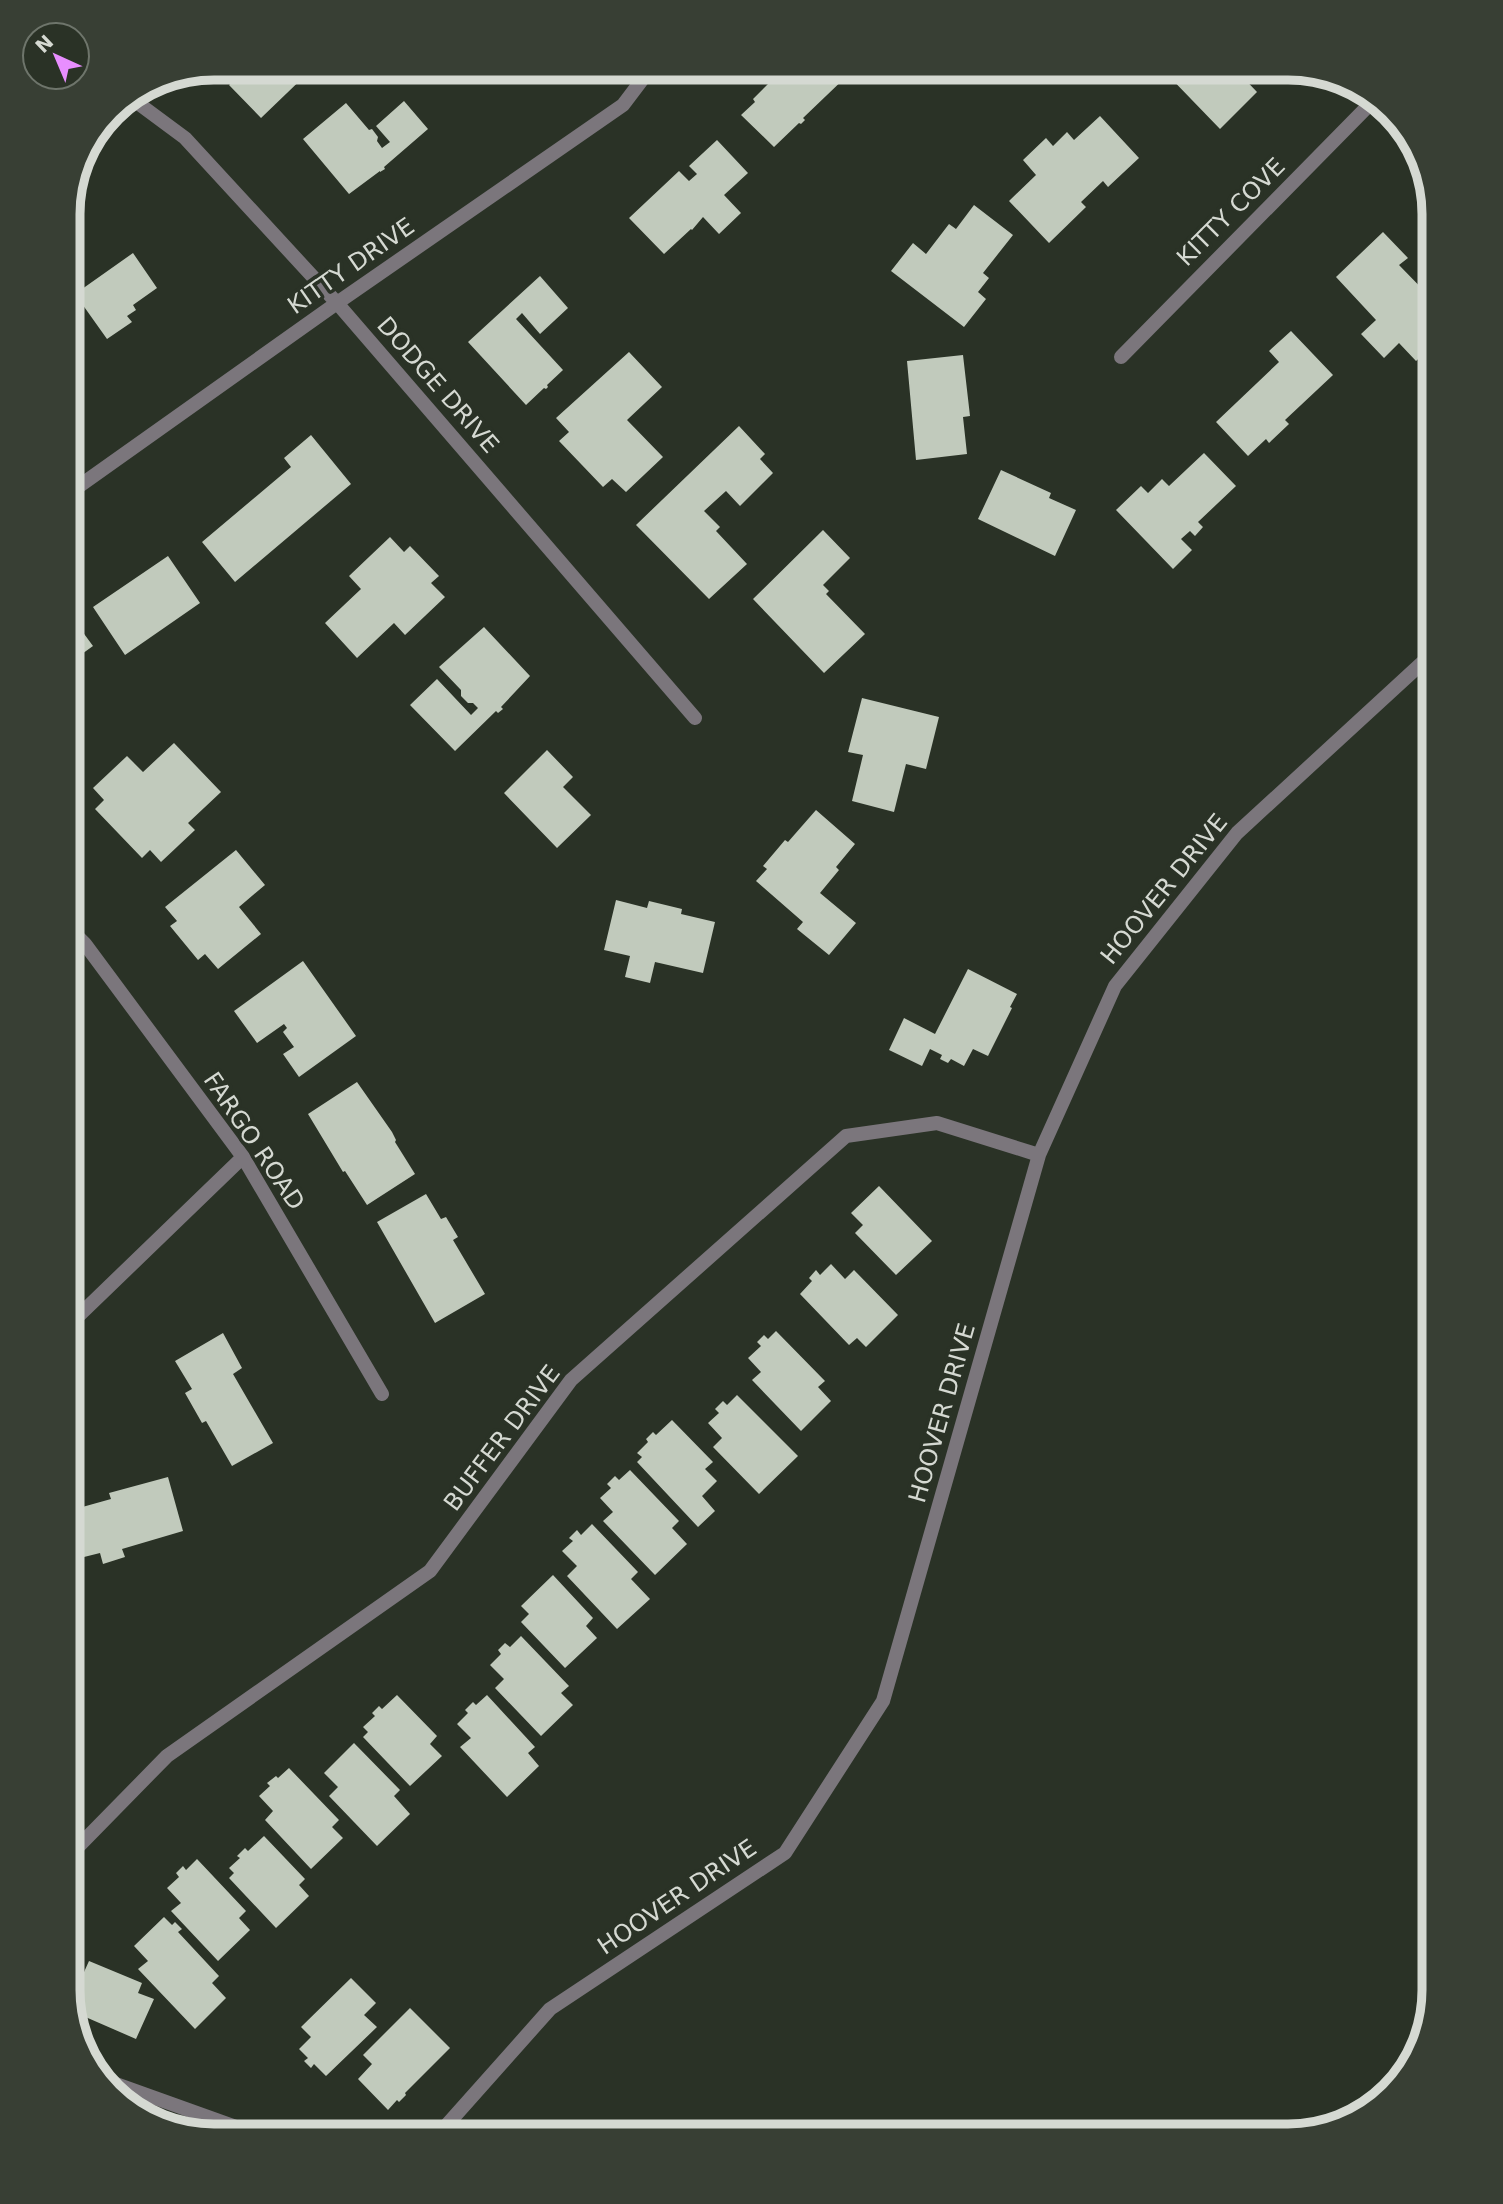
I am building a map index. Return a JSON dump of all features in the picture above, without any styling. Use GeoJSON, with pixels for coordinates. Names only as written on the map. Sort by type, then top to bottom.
{"type":"FeatureCollection","features":[{"type":"Feature","properties":{"kind":"street","name":"KITTY DRIVE"},"geometry":{"type":"LineString","coordinates":[[81,485],[623,105],[641,81]]}},
{"type":"Feature","properties":{"kind":"street","name":"DODGE DRIVE"},"geometry":{"type":"LineString","coordinates":[[139,104],[185,138],[337,303],[695,718]]}},
{"type":"Feature","properties":{"kind":"street","name":"KITTY COVE"},"geometry":{"type":"LineString","coordinates":[[1121,357],[1368,107]]}},
{"type":"Feature","properties":{"kind":"street","name":"HOOVER DRIVE"},"geometry":{"type":"LineString","coordinates":[[449,2123],[550,2009],[785,1853],[883,1700],[1039,1155],[1115,986],[1237,833],[1422,663]]}},
{"type":"Feature","properties":{"kind":"street","name":"FARGO ROAD"},"geometry":{"type":"LineString","coordinates":[[81,940],[243,1157],[382,1394]]}},
{"type":"Feature","properties":{"kind":"street","name":"BUFFER DRIVE"},"geometry":{"type":"LineString","coordinates":[[80,1845],[167,1756],[430,1571],[571,1380],[845,1136],[937,1123],[1039,1155]]}},
{"type":"Feature","properties":{"kind":"street"},"geometry":{"type":"LineString","coordinates":[[80,1314],[243,1157]]}},
{"type":"Feature","properties":{"kind":"street"},"geometry":{"type":"LineString","coordinates":[[123,2086],[223,2123]]}},
{"type":"Feature","properties":{"kind":"building"},"geometry":{"type":"Polygon","coordinates":[[[233,81],[299,81],[261,118],[229,85],[233,81]]]}},
{"type":"Feature","properties":{"kind":"building"},"geometry":{"type":"Polygon","coordinates":[[[771,81],[842,81],[803,118],[805,120],[801,124],[774,147],[741,115],[755,102],[753,99],[771,81]]]}},
{"type":"Feature","properties":{"kind":"building"},"geometry":{"type":"Polygon","coordinates":[[[1174,81],[1246,81],[1257,92],[1220,129],[1174,81]]]}},
{"type":"Feature","properties":{"kind":"building"},"geometry":{"type":"Polygon","coordinates":[[[404,101],[428,129],[384,167],[385,169],[349,194],[303,139],[346,103],[369,130],[372,129],[382,148],[390,142],[376,126],[404,101]]]}},
{"type":"Feature","properties":{"kind":"building"},"geometry":{"type":"Polygon","coordinates":[[[1100,116],[1139,158],[1108,187],[1103,181],[1081,202],[1086,207],[1049,243],[1009,201],[1036,175],[1023,160],[1046,138],[1053,146],[1067,132],[1074,140],[1100,116]]]}},
{"type":"Feature","properties":{"kind":"building"},"geometry":{"type":"Polygon","coordinates":[[[717,140],[748,173],[724,195],[741,213],[719,234],[703,217],[664,254],[629,218],[679,171],[689,181],[697,174],[689,166],[717,140]]]}},
{"type":"Feature","properties":{"kind":"building"},"geometry":{"type":"Polygon","coordinates":[[[974,205],[1013,235],[983,273],[989,278],[978,292],[986,299],[964,327],[891,271],[913,243],[926,254],[949,224],[956,229],[974,205]]]}},
{"type":"Feature","properties":{"kind":"building"},"geometry":{"type":"Polygon","coordinates":[[[1383,232],[1408,258],[1399,265],[1422,289],[1422,356],[1416,361],[1399,343],[1384,358],[1361,334],[1376,320],[1336,277],[1383,232]]]}},
{"type":"Feature","properties":{"kind":"building"},"geometry":{"type":"Polygon","coordinates":[[[133,253],[157,288],[133,305],[136,310],[127,316],[132,322],[107,339],[81,302],[81,290],[133,253]]]}},
{"type":"Feature","properties":{"kind":"building"},"geometry":{"type":"Polygon","coordinates":[[[540,276],[568,308],[540,334],[522,313],[516,319],[563,370],[546,389],[526,405],[468,342],[540,276]]]}},
{"type":"Feature","properties":{"kind":"building"},"geometry":{"type":"Polygon","coordinates":[[[1291,331],[1333,375],[1285,420],[1289,424],[1269,443],[1266,439],[1248,456],[1216,422],[1279,362],[1269,351],[1291,331]]]}},
{"type":"Feature","properties":{"kind":"building"},"geometry":{"type":"Polygon","coordinates":[[[629,352],[662,387],[627,420],[663,457],[626,492],[612,479],[603,487],[559,441],[569,432],[556,418],[629,352]]]}},
{"type":"Feature","properties":{"kind":"building"},"geometry":{"type":"Polygon","coordinates":[[[963,355],[970,416],[963,417],[967,454],[916,460],[907,361],[963,355]]]}},
{"type":"Feature","properties":{"kind":"building"},"geometry":{"type":"Polygon","coordinates":[[[739,426],[765,454],[760,459],[773,473],[740,506],[726,491],[704,511],[720,527],[716,531],[747,564],[709,599],[636,525],[739,426]]]}},
{"type":"Feature","properties":{"kind":"building"},"geometry":{"type":"Polygon","coordinates":[[[311,435],[351,484],[235,582],[202,542],[291,467],[284,458],[311,435]]]}},
{"type":"Feature","properties":{"kind":"building"},"geometry":{"type":"Polygon","coordinates":[[[1204,453],[1236,486],[1198,522],[1203,527],[1195,536],[1190,531],[1181,539],[1192,550],[1173,569],[1116,510],[1141,486],[1148,493],[1162,479],[1169,486],[1204,453]]]}},
{"type":"Feature","properties":{"kind":"building"},"geometry":{"type":"Polygon","coordinates":[[[1001,470],[1051,493],[1049,498],[1076,510],[1055,556],[978,519],[1001,470]]]}},
{"type":"Feature","properties":{"kind":"building"},"geometry":{"type":"Polygon","coordinates":[[[823,530],[850,558],[823,585],[829,591],[826,594],[865,634],[824,673],[753,599],[823,530]]]}},
{"type":"Feature","properties":{"kind":"building"},"geometry":{"type":"Polygon","coordinates":[[[390,537],[404,552],[410,546],[439,576],[431,583],[445,597],[405,635],[394,623],[357,658],[325,623],[361,589],[349,576],[390,537]]]}},
{"type":"Feature","properties":{"kind":"building"},"geometry":{"type":"Polygon","coordinates":[[[168,556],[200,603],[125,655],[93,607],[168,556]]]}},
{"type":"Feature","properties":{"kind":"building"},"geometry":{"type":"Polygon","coordinates":[[[484,627],[530,676],[501,707],[503,709],[498,713],[496,711],[455,751],[410,705],[437,679],[471,715],[478,708],[461,696],[461,690],[439,667],[484,627]]]}},
{"type":"Feature","properties":{"kind":"building"},"geometry":{"type":"Polygon","coordinates":[[[81,629],[93,646],[81,655],[81,629]]]}},
{"type":"Feature","properties":{"kind":"building"},"geometry":{"type":"Polygon","coordinates":[[[862,698],[939,717],[926,769],[906,764],[894,812],[852,801],[863,755],[848,752],[862,698]]]}},
{"type":"Feature","properties":{"kind":"building"},"geometry":{"type":"Polygon","coordinates":[[[174,743],[221,792],[188,823],[195,830],[161,862],[150,850],[142,858],[95,809],[104,800],[93,788],[127,756],[143,772],[174,743]]]}},
{"type":"Feature","properties":{"kind":"building"},"geometry":{"type":"Polygon","coordinates":[[[547,750],[573,777],[563,787],[591,815],[557,848],[504,793],[547,750]]]}},
{"type":"Feature","properties":{"kind":"building"},"geometry":{"type":"Polygon","coordinates":[[[816,810],[855,844],[820,893],[856,923],[829,955],[797,929],[803,922],[756,881],[767,869],[763,866],[816,810]]]}},
{"type":"Feature","properties":{"kind":"building"},"geometry":{"type":"Polygon","coordinates":[[[236,850],[265,885],[239,907],[261,934],[218,969],[205,954],[198,960],[170,926],[177,921],[165,907],[236,850]]]}},
{"type":"Feature","properties":{"kind":"building"},"geometry":{"type":"Polygon","coordinates":[[[616,900],[647,908],[649,901],[682,909],[681,914],[715,922],[703,973],[655,962],[650,983],[625,977],[630,956],[604,950],[616,900]]]}},
{"type":"Feature","properties":{"kind":"building"},"geometry":{"type":"Polygon","coordinates":[[[303,961],[356,1036],[299,1077],[283,1054],[294,1047],[283,1032],[287,1028],[284,1024],[257,1043],[234,1011],[303,961]]]}},
{"type":"Feature","properties":{"kind":"building"},"geometry":{"type":"Polygon","coordinates":[[[968,969],[1017,994],[988,1056],[973,1049],[964,1066],[951,1059],[948,1063],[940,1059],[942,1055],[930,1049],[922,1066],[889,1050],[904,1018],[935,1034],[968,969]]]}},
{"type":"Feature","properties":{"kind":"building"},"geometry":{"type":"Polygon","coordinates":[[[357,1082],[392,1132],[395,1142],[415,1174],[367,1205],[345,1171],[343,1172],[308,1114],[357,1082]]]}},
{"type":"Feature","properties":{"kind":"building"},"geometry":{"type":"Polygon","coordinates":[[[879,1186],[932,1241],[896,1275],[855,1233],[863,1225],[851,1213],[879,1186]]]}},
{"type":"Feature","properties":{"kind":"building"},"geometry":{"type":"Polygon","coordinates":[[[426,1194],[441,1219],[446,1217],[458,1237],[453,1240],[485,1294],[435,1323],[377,1222],[426,1194]]]}},
{"type":"Feature","properties":{"kind":"building"},"geometry":{"type":"Polygon","coordinates":[[[831,1264],[845,1279],[854,1270],[898,1315],[866,1347],[857,1338],[849,1345],[800,1294],[812,1281],[809,1278],[816,1270],[820,1275],[831,1264]]]}},
{"type":"Feature","properties":{"kind":"building"},"geometry":{"type":"Polygon","coordinates":[[[776,1331],[825,1381],[818,1387],[831,1401],[801,1431],[752,1380],[761,1372],[748,1358],[761,1346],[757,1342],[764,1335],[768,1339],[776,1331]]]}},
{"type":"Feature","properties":{"kind":"building"},"geometry":{"type":"Polygon","coordinates":[[[223,1333],[242,1368],[233,1374],[273,1443],[232,1466],[206,1421],[202,1423],[185,1393],[192,1389],[175,1361],[223,1333]]]}},
{"type":"Feature","properties":{"kind":"building"},"geometry":{"type":"Polygon","coordinates":[[[737,1395],[798,1456],[759,1494],[713,1447],[722,1438],[708,1423],[719,1413],[715,1409],[723,1401],[727,1405],[737,1395]]]}},
{"type":"Feature","properties":{"kind":"building"},"geometry":{"type":"Polygon","coordinates":[[[672,1420],[713,1462],[705,1469],[717,1481],[702,1496],[715,1511],[698,1527],[637,1462],[642,1457],[637,1453],[648,1442],[646,1439],[653,1432],[656,1435],[672,1420]]]}},
{"type":"Feature","properties":{"kind":"building"},"geometry":{"type":"Polygon","coordinates":[[[630,1470],[679,1521],[672,1528],[687,1544],[655,1575],[603,1521],[613,1512],[600,1498],[611,1488],[607,1484],[615,1476],[619,1480],[630,1470]]]}},
{"type":"Feature","properties":{"kind":"building"},"geometry":{"type":"Polygon","coordinates":[[[168,1477],[183,1531],[122,1549],[125,1557],[103,1564],[100,1553],[80,1558],[80,1508],[111,1499],[109,1493],[168,1477]]]}},
{"type":"Feature","properties":{"kind":"building"},"geometry":{"type":"Polygon","coordinates":[[[592,1524],[638,1572],[631,1579],[650,1599],[617,1629],[567,1576],[577,1566],[562,1551],[573,1541],[569,1538],[577,1530],[581,1535],[592,1524]]]}},
{"type":"Feature","properties":{"kind":"building"},"geometry":{"type":"Polygon","coordinates":[[[553,1575],[593,1618],[586,1626],[597,1638],[565,1668],[521,1622],[529,1614],[521,1606],[553,1575]]]}},
{"type":"Feature","properties":{"kind":"building"},"geometry":{"type":"Polygon","coordinates":[[[521,1636],[569,1686],[561,1693],[573,1705],[541,1736],[495,1688],[504,1679],[490,1665],[501,1654],[498,1650],[505,1643],[510,1647],[521,1636]]]}},
{"type":"Feature","properties":{"kind":"building"},"geometry":{"type":"Polygon","coordinates":[[[397,1695],[437,1736],[430,1744],[442,1756],[410,1786],[363,1737],[368,1732],[363,1727],[375,1716],[372,1713],[379,1706],[382,1709],[397,1695]]]}},
{"type":"Feature","properties":{"kind":"building"},"geometry":{"type":"Polygon","coordinates":[[[487,1695],[535,1747],[528,1753],[539,1766],[507,1797],[460,1747],[471,1738],[457,1724],[468,1713],[465,1710],[473,1702],[476,1705],[487,1695]]]}},
{"type":"Feature","properties":{"kind":"building"},"geometry":{"type":"Polygon","coordinates":[[[354,1743],[400,1790],[394,1796],[410,1814],[377,1846],[329,1796],[338,1787],[324,1773],[354,1743]]]}},
{"type":"Feature","properties":{"kind":"building"},"geometry":{"type":"Polygon","coordinates":[[[289,1768],[339,1820],[332,1827],[343,1838],[311,1869],[265,1820],[273,1811],[259,1796],[270,1786],[267,1783],[289,1768]]]}},
{"type":"Feature","properties":{"kind":"building"},"geometry":{"type":"Polygon","coordinates":[[[264,1836],[305,1879],[299,1885],[309,1896],[276,1928],[229,1878],[234,1873],[229,1868],[240,1858],[237,1856],[245,1848],[248,1851],[264,1836]]]}},
{"type":"Feature","properties":{"kind":"building"},"geometry":{"type":"Polygon","coordinates":[[[197,1859],[246,1911],[239,1918],[250,1930],[218,1961],[171,1911],[181,1903],[167,1888],[179,1877],[176,1873],[183,1866],[186,1870],[197,1859]]]}},
{"type":"Feature","properties":{"kind":"building"},"geometry":{"type":"Polygon","coordinates":[[[164,1917],[172,1925],[175,1922],[182,1929],[178,1932],[219,1976],[212,1983],[226,1998],[195,2029],[138,1969],[148,1961],[134,1946],[164,1917]]]}},
{"type":"Feature","properties":{"kind":"building"},"geometry":{"type":"Polygon","coordinates":[[[89,1961],[142,1983],[138,1993],[154,1999],[136,2039],[84,2016],[80,1981],[89,1961]]]}},
{"type":"Feature","properties":{"kind":"building"},"geometry":{"type":"Polygon","coordinates":[[[351,1978],[376,2003],[364,2015],[377,2027],[326,2076],[314,2064],[311,2068],[304,2061],[308,2058],[299,2049],[311,2037],[301,2027],[351,1978]]]}},
{"type":"Feature","properties":{"kind":"building"},"geometry":{"type":"Polygon","coordinates":[[[410,2008],[450,2048],[399,2102],[397,2100],[388,2110],[358,2079],[372,2064],[363,2055],[410,2008]]]}}]}
